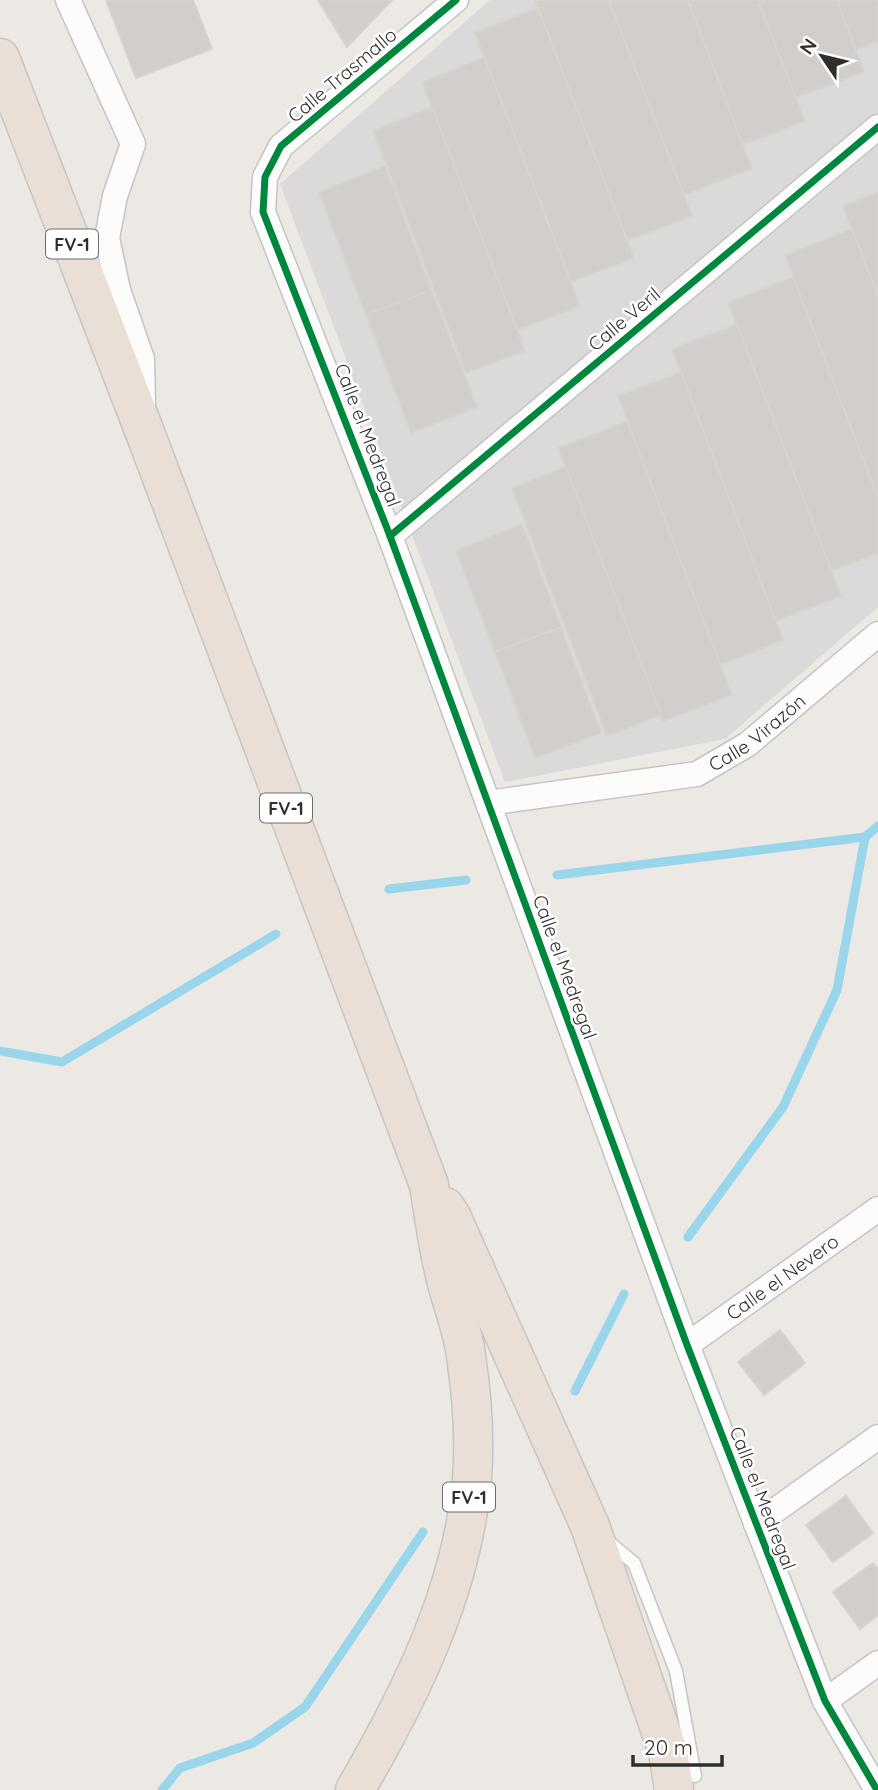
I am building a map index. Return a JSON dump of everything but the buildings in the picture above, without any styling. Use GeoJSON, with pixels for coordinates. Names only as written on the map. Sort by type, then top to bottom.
{"type":"FeatureCollection","features":[{"type":"Feature","properties":{"kind":"highway","name":"FV-1"},"geometry":{"type":"LineString","coordinates":[[0,58],[144,430],[429,1185],[445,1275],[466,1353],[472,1419],[472,1478],[462,1539],[443,1609],[414,1681],[355,1790]]}},
{"type":"Feature","properties":{"kind":"highway","name":"FV-1"},"geometry":{"type":"LineString","coordinates":[[429,1185],[451,1216],[590,1527],[684,1777]]}},
{"type":"Feature","properties":{"kind":"street"},"geometry":{"type":"LineString","coordinates":[[68,0],[133,144],[116,196],[107,238],[118,290],[142,359],[144,430]]}},
{"type":"Feature","properties":{"kind":"street","name":"Calle Trasmallo"},"geometry":{"type":"LineString","coordinates":[[281,146],[456,0]]}},
{"type":"Feature","properties":{"kind":"street","name":"Calle Veril"},"geometry":{"type":"LineString","coordinates":[[390,536],[878,127]]}},
{"type":"Feature","properties":{"kind":"street","name":"Calle el Medregal"},"geometry":{"type":"LineString","coordinates":[[281,146],[265,177],[263,212],[390,536],[687,1345],[756,1524],[825,1701],[877,1790]]}},
{"type":"Feature","properties":{"kind":"street","name":"Calle Virazón"},"geometry":{"type":"LineString","coordinates":[[488,803],[696,774],[748,744],[878,634]]}},
{"type":"Feature","properties":{"kind":"street","name":"Calle el Nevero"},"geometry":{"type":"LineString","coordinates":[[687,1345],[878,1209]]}},
{"type":"Feature","properties":{"kind":"street"},"geometry":{"type":"LineString","coordinates":[[756,1524],[878,1437]]}},
{"type":"Feature","properties":{"kind":"street"},"geometry":{"type":"LineString","coordinates":[[825,1701],[878,1663]]}},
{"type":"Feature","properties":{"kind":"shaded area"},"geometry":{"type":"Polygon","coordinates":[[[490,0],[878,0],[878,607],[725,739],[505,782],[280,184],[490,0]]]}},
{"type":"Feature","properties":{"kind":"waterway"},"geometry":{"type":"LineString","coordinates":[[557,875],[865,837],[878,826]]}},
{"type":"Feature","properties":{"kind":"waterway"},"geometry":{"type":"LineString","coordinates":[[688,1237],[783,1107],[837,990],[865,837]]}},
{"type":"Feature","properties":{"kind":"waterway"},"geometry":{"type":"LineString","coordinates":[[389,889],[466,880]]}},
{"type":"Feature","properties":{"kind":"waterway"},"geometry":{"type":"LineString","coordinates":[[0,1051],[62,1062],[276,934]]}},
{"type":"Feature","properties":{"kind":"waterway"},"geometry":{"type":"LineString","coordinates":[[575,1391],[624,1294]]}},
{"type":"Feature","properties":{"kind":"waterway"},"geometry":{"type":"LineString","coordinates":[[162,1790],[180,1768],[253,1743],[305,1707],[423,1532]]}},
{"type":"Feature","properties":{"kind":"cycle path"},"geometry":{"type":"LineString","coordinates":[[456,0],[281,146],[265,177],[263,212],[390,536],[687,1345],[825,1701],[877,1790]]}},
{"type":"Feature","properties":{"kind":"cycle path"},"geometry":{"type":"LineString","coordinates":[[390,536],[878,127]]}}]}
